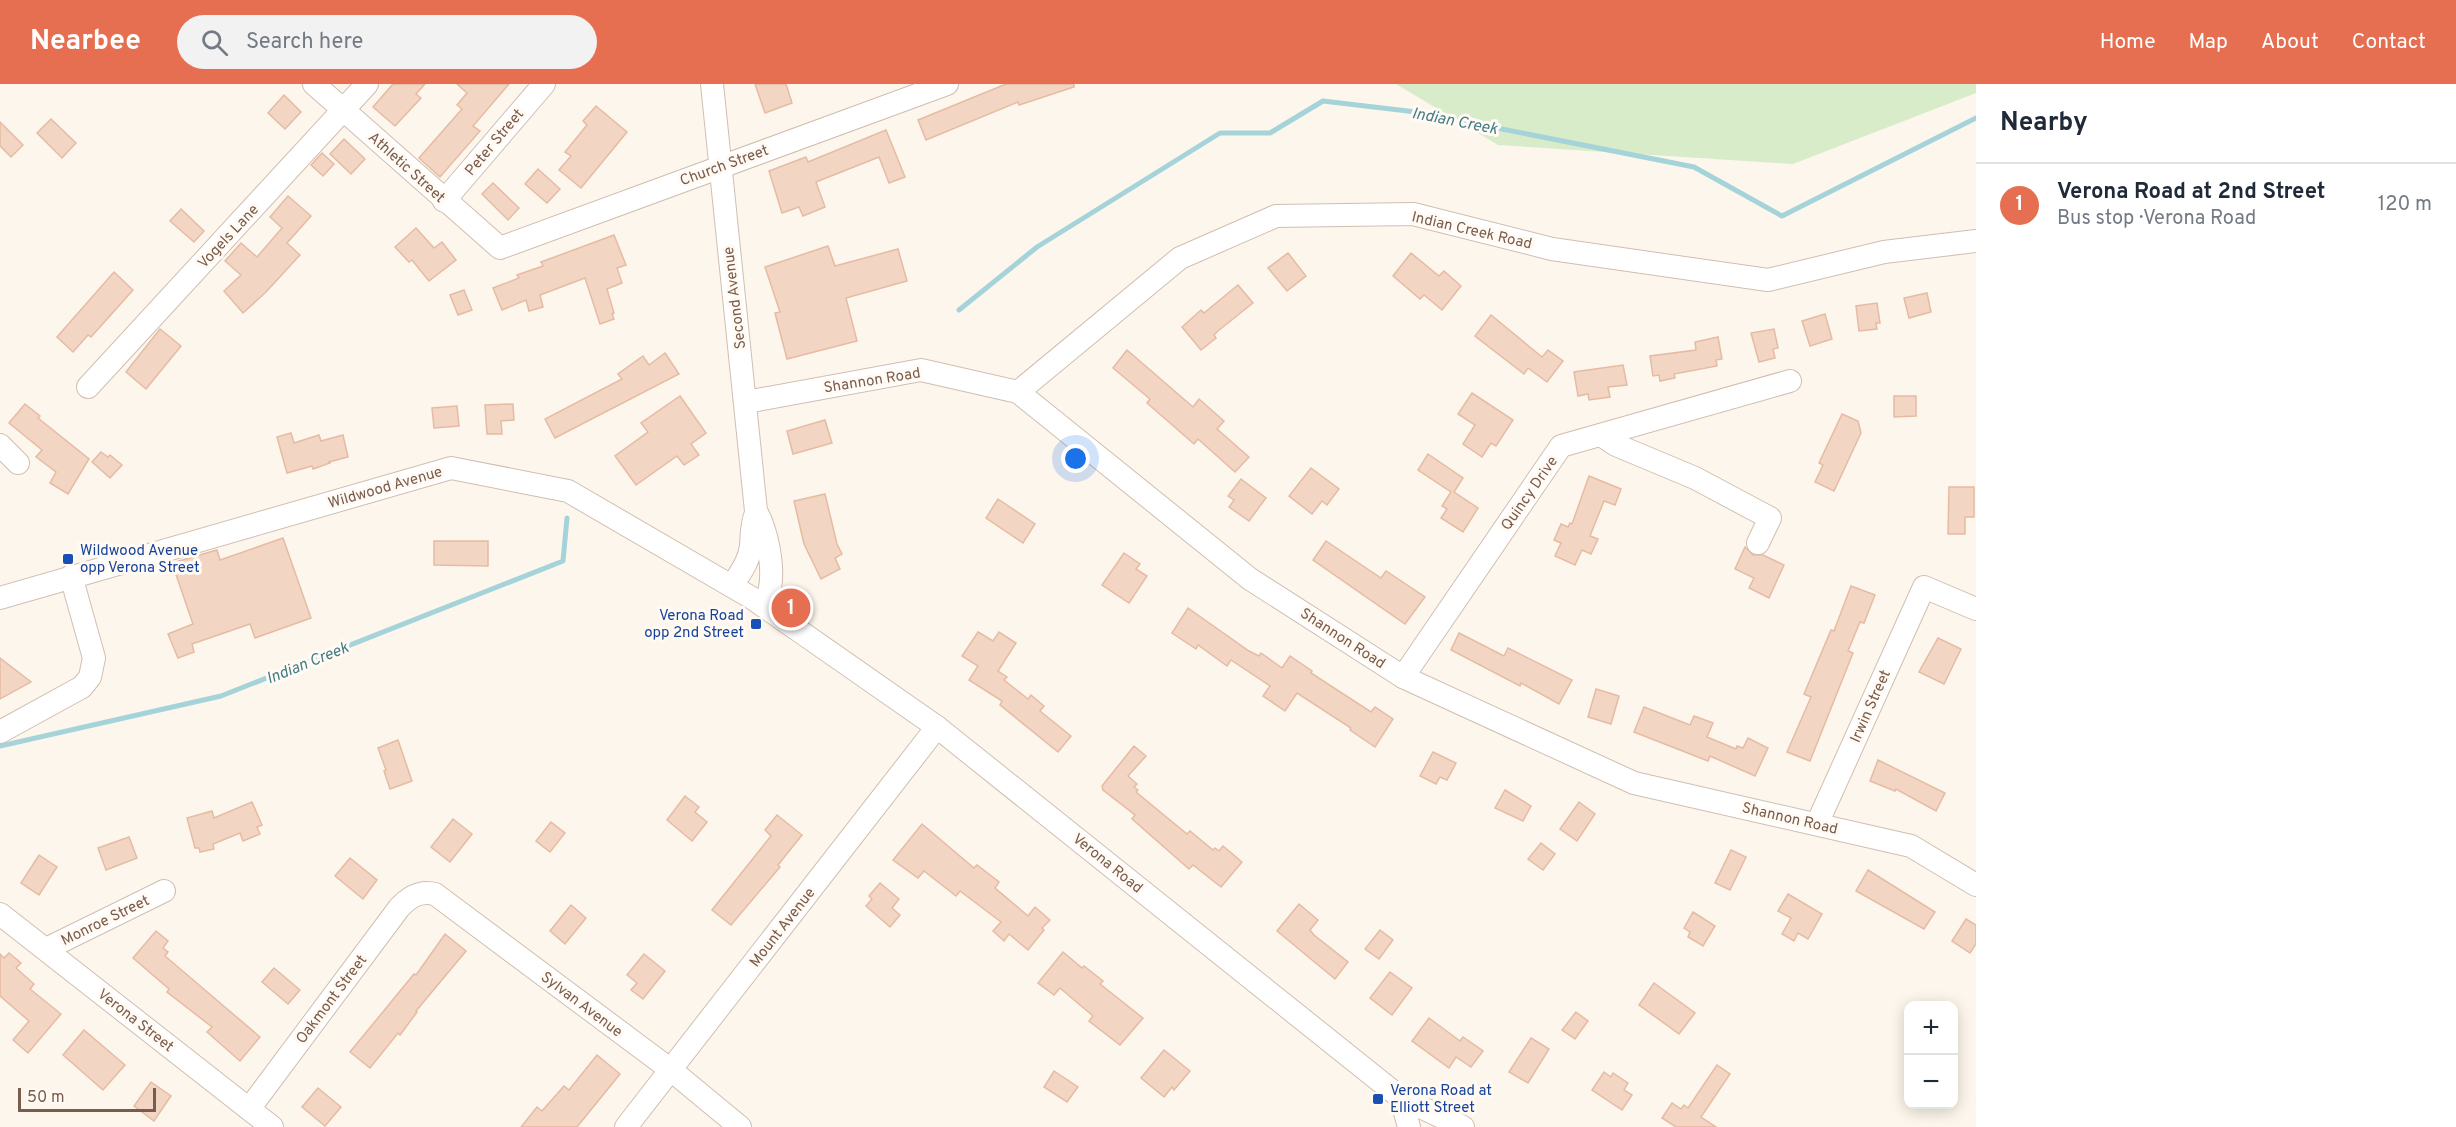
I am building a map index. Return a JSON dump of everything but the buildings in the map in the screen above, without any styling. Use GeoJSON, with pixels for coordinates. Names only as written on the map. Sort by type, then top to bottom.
{"type":"FeatureCollection","features":[{"type":"Feature","properties":{"kind":"street","name":"Athletic Street"},"geometry":{"type":"LineString","coordinates":[[314,84],[500,248]]}},
{"type":"Feature","properties":{"kind":"street","name":"Vogels Lane"},"geometry":{"type":"LineString","coordinates":[[88,387],[367,84]]}},
{"type":"Feature","properties":{"kind":"street","name":"Peter Street"},"geometry":{"type":"LineString","coordinates":[[444,201],[544,84]]}},
{"type":"Feature","properties":{"kind":"street","name":"Second Avenue"},"geometry":{"type":"LineString","coordinates":[[712,84],[719,167],[747,402],[756,511],[751,524],[751,548],[744,569],[732,586]]}},
{"type":"Feature","properties":{"kind":"street","name":"Church Street"},"geometry":{"type":"LineString","coordinates":[[500,248],[948,84]]}},
{"type":"Feature","properties":{"kind":"street","name":"Indian Creek Road"},"geometry":{"type":"LineString","coordinates":[[1018,392],[1180,258],[1276,216],[1413,214],[1552,249],[1768,280],[1884,252],[1976,241]]}},
{"type":"Feature","properties":{"kind":"street","name":"Shannon Road"},"geometry":{"type":"LineString","coordinates":[[747,402],[921,370],[1018,392],[1250,579],[1403,677],[1634,783],[1911,846],[1976,885]]}},
{"type":"Feature","properties":{"kind":"street","name":"Quincy Drive"},"geometry":{"type":"LineString","coordinates":[[1403,677],[1562,446],[1790,381]]}},
{"type":"Feature","properties":{"kind":"street"},"geometry":{"type":"LineString","coordinates":[[1601,435],[1616,445],[1695,478],[1770,518],[1758,543]]}},
{"type":"Feature","properties":{"kind":"street"},"geometry":{"type":"LineString","coordinates":[[0,445],[18,463]]}},
{"type":"Feature","properties":{"kind":"street","name":"Wildwood Avenue"},"geometry":{"type":"LineString","coordinates":[[0,598],[451,468],[568,491],[758,602]]}},
{"type":"Feature","properties":{"kind":"street","name":"Second Avenue"},"geometry":{"type":"LineString","coordinates":[[756,511],[763,522],[769,550],[770,588],[758,602]]}},
{"type":"Feature","properties":{"kind":"street"},"geometry":{"type":"LineString","coordinates":[[0,732],[82,687],[90,677],[94,658],[71,576]]}},
{"type":"Feature","properties":{"kind":"street","name":"Irwin Street"},"geometry":{"type":"LineString","coordinates":[[1817,824],[1924,587],[1976,609]]}},
{"type":"Feature","properties":{"kind":"street","name":"Verona Road"},"geometry":{"type":"LineString","coordinates":[[758,602],[938,726],[1401,1098],[1463,1127]]}},
{"type":"Feature","properties":{"kind":"street","name":"Mount Avenue"},"geometry":{"type":"LineString","coordinates":[[626,1127],[938,726]]}},
{"type":"Feature","properties":{"kind":"street","name":"Monroe Street"},"geometry":{"type":"LineString","coordinates":[[46,949],[164,891]]}},
{"type":"Feature","properties":{"kind":"street","name":"Sylvan Avenue"},"geometry":{"type":"LineString","coordinates":[[417,894],[428,892],[435,894],[671,1070],[740,1127]]}},
{"type":"Feature","properties":{"kind":"street","name":"Oakmont Street"},"geometry":{"type":"LineString","coordinates":[[249,1109],[399,908],[408,898],[417,894]]}},
{"type":"Feature","properties":{"kind":"street","name":"Verona Street"},"geometry":{"type":"LineString","coordinates":[[0,914],[272,1127]]}},
{"type":"Feature","properties":{"kind":"street"},"geometry":{"type":"LineString","coordinates":[[1401,1098],[1409,1127]]}},
{"type":"Feature","properties":{"kind":"green space"},"geometry":{"type":"Polygon","coordinates":[[[1396,84],[1976,84],[1976,93],[1793,164],[1498,145],[1396,84]]]}},
{"type":"Feature","properties":{"kind":"waterway","name":"Indian Creek"},"geometry":{"type":"LineString","coordinates":[[959,310],[1037,247],[1220,133],[1270,133],[1323,101],[1416,112],[1694,167],[1782,216],[1976,118]]}},
{"type":"Feature","properties":{"kind":"waterway","name":"Indian Creek"},"geometry":{"type":"LineString","coordinates":[[0,746],[221,696],[563,561],[567,518]]}},
{"type":"Feature","properties":{"kind":"place","name":"Wildwood Avenue opp Verona Street"},"geometry":{"type":"Point","coordinates":[68,559]}},
{"type":"Feature","properties":{"kind":"place","name":"Verona Road at 2nd Street"},"geometry":{"type":"Point","coordinates":[791,608]}},
{"type":"Feature","properties":{"kind":"place","name":"Verona Road opp 2nd Street"},"geometry":{"type":"Point","coordinates":[756,624]}},
{"type":"Feature","properties":{"kind":"place","name":"Verona Road at Elliott Street"},"geometry":{"type":"Point","coordinates":[1378,1099]}}]}
